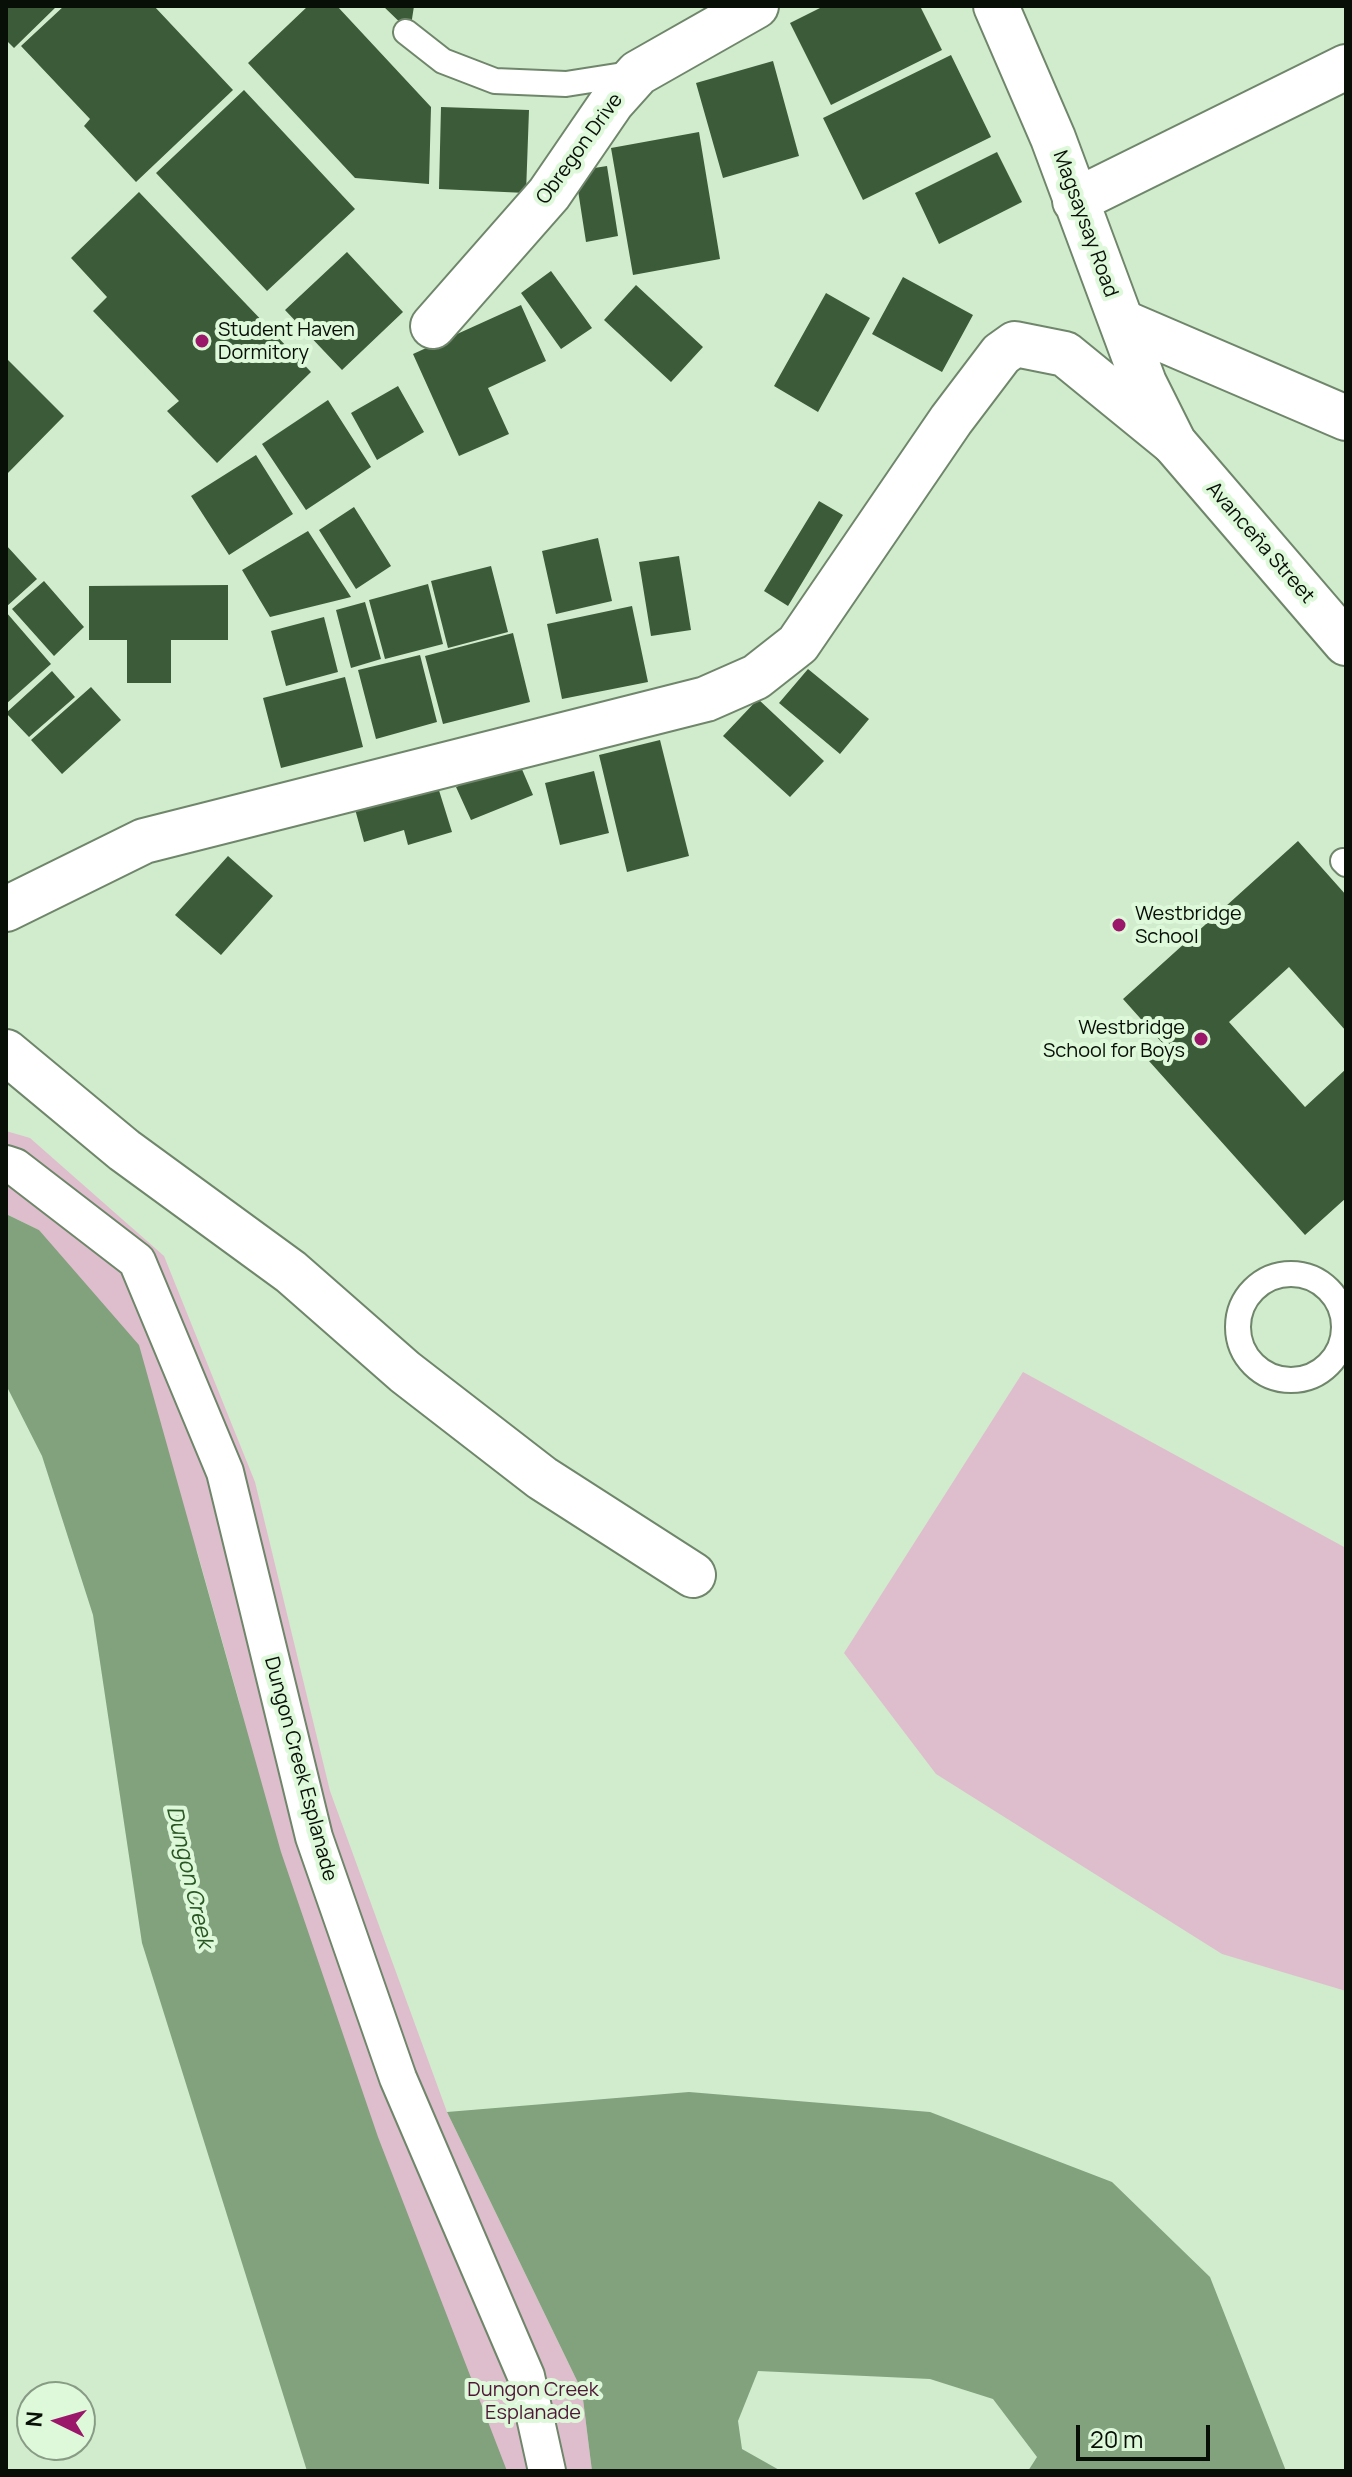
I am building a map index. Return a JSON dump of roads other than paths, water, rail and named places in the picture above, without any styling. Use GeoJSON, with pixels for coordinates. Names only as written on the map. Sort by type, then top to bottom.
{"type":"FeatureCollection","features":[{"type":"Feature","properties":{"kind":"street","name":"Obregon Drive"},"geometry":{"type":"LineString","coordinates":[[433,326],[549,194],[612,102],[638,73],[756,6]]}},
{"type":"Feature","properties":{"kind":"street","name":"Magsaysay Road"},"geometry":{"type":"LineString","coordinates":[[996,6],[1026,72],[1144,383],[1174,443]]}},
{"type":"Feature","properties":{"kind":"street"},"geometry":{"type":"LineString","coordinates":[[1075,201],[1346,67]]}},
{"type":"Feature","properties":{"kind":"street"},"geometry":{"type":"LineString","coordinates":[[1122,322],[1346,418]]}},
{"type":"Feature","properties":{"kind":"street"},"geometry":{"type":"LineString","coordinates":[[6,909],[144,841],[706,699],[756,677],[798,644],[951,420],[1001,354],[1015,344],[1065,354],[1174,443]]}},
{"type":"Feature","properties":{"kind":"street","name":"Avanceña Street"},"geometry":{"type":"LineString","coordinates":[[1174,443],[1346,643]]}},
{"type":"Feature","properties":{"kind":"street"},"geometry":{"type":"LineString","coordinates":[[6,1052],[124,1150],[291,1272],[405,1372],[495,1443],[613,1527],[693,1575]]}},
{"type":"Feature","properties":{"kind":"street","name":"Dungon Creek Esplanade"},"geometry":{"type":"LineString","coordinates":[[6,1164],[15,1167],[137,1261],[225,1472],[314,1837],[398,2078],[526,2376],[547,2471]]}},
{"type":"Feature","properties":{"kind":"lane"},"geometry":{"type":"LineString","coordinates":[[406,32],[443,61],[495,81],[566,84],[638,73]]}},
{"type":"Feature","properties":{"kind":"lane"},"geometry":{"type":"LineString","coordinates":[[1297,1273],[1314,1278],[1329,1289],[1340,1304],[1345,1321],[1337,1357],[1308,1378],[1290,1381],[1271,1377],[1254,1366],[1243,1351],[1238,1332],[1240,1312],[1248,1295],[1278,1274],[1297,1273]]}},
{"type":"Feature","properties":{"kind":"water","name":"Dungon Creek"},"geometry":{"type":"Polygon","coordinates":[[[6,1214],[39,1230],[139,1345],[281,1852],[378,2137],[507,2471],[307,2471],[142,1943],[93,1615],[42,1456],[6,1385],[6,1214]]]}},
{"type":"Feature","properties":{"kind":"water"},"geometry":{"type":"Polygon","coordinates":[[[689,2092],[930,2112],[1112,2182],[1210,2277],[1286,2471],[1028,2471],[1037,2457],[993,2399],[930,2379],[758,2371],[738,2421],[742,2449],[781,2471],[592,2471],[582,2391],[447,2112],[689,2092]]]}},
{"type":"Feature","properties":{"kind":"place","name":"Student Haven Dormitory"},"geometry":{"type":"Point","coordinates":[202,341]}},
{"type":"Feature","properties":{"kind":"place","name":"Westbridge School"},"geometry":{"type":"Point","coordinates":[1119,925]}},
{"type":"Feature","properties":{"kind":"place","name":"Westbridge School for Boys"},"geometry":{"type":"Point","coordinates":[1201,1039]}}]}
